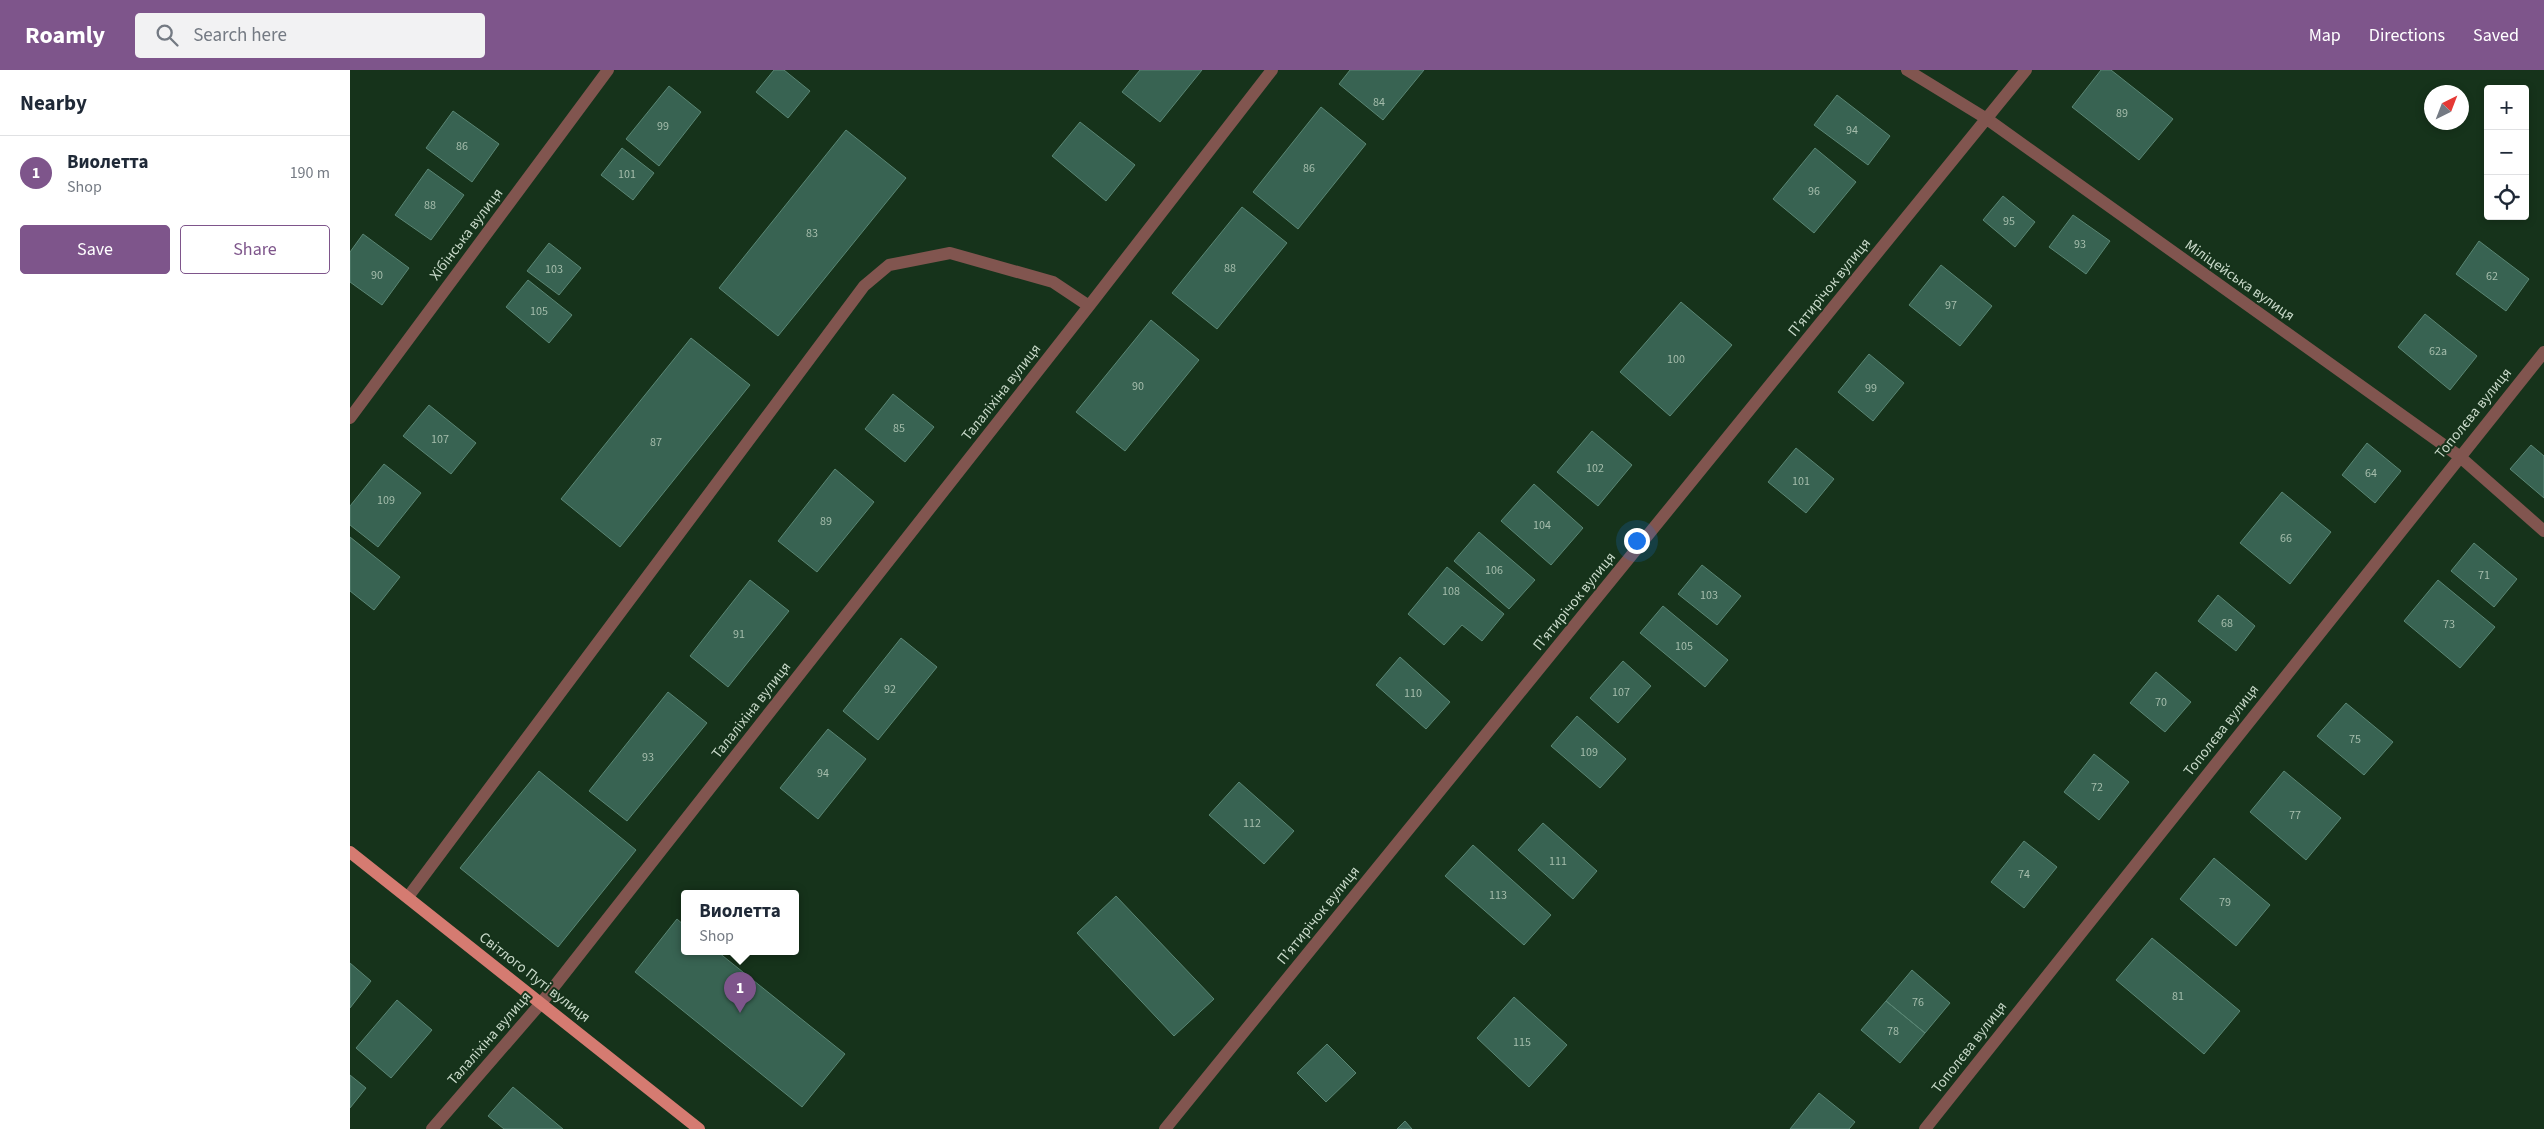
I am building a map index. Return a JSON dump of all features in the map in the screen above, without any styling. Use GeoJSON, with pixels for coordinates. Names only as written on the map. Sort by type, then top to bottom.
{"type":"FeatureCollection","features":[{"type":"Feature","properties":{"kind":"main road","name":"Світлого Путі вулиця"},"geometry":{"type":"LineString","coordinates":[[350,852],[542,1002],[699,1129]]}},
{"type":"Feature","properties":{"kind":"street","name":"Хібінська вулиця"},"geometry":{"type":"LineString","coordinates":[[350,418],[608,70]]}},
{"type":"Feature","properties":{"kind":"street","name":"Талаліхіна вулиця"},"geometry":{"type":"LineString","coordinates":[[432,1129],[542,1002],[1090,306],[1272,70]]}},
{"type":"Feature","properties":{"kind":"street","name":"Міліцейська вулиця"},"geometry":{"type":"LineString","coordinates":[[1907,70],[1987,119],[2459,456],[2544,531]]}},
{"type":"Feature","properties":{"kind":"street","name":"П’ятирічок вулиця"},"geometry":{"type":"LineString","coordinates":[[1165,1129],[2026,70]]}},
{"type":"Feature","properties":{"kind":"street"},"geometry":{"type":"LineString","coordinates":[[408,897],[864,286],[889,266],[950,253],[1052,282],[1090,306]]}},
{"type":"Feature","properties":{"kind":"street","name":"Тополєва вулиця"},"geometry":{"type":"LineString","coordinates":[[1925,1129],[2459,456],[2544,352]]}},
{"type":"Feature","properties":{"kind":"building"},"geometry":{"type":"Polygon","coordinates":[[[774,70],[784,70],[810,91],[788,118],[756,92],[774,70]]]}},
{"type":"Feature","properties":{"kind":"building"},"geometry":{"type":"Polygon","coordinates":[[[1140,70],[1202,70],[1160,122],[1122,92],[1140,70]]]}},
{"type":"Feature","properties":{"kind":"building"},"geometry":{"type":"Polygon","coordinates":[[[1350,70],[1424,70],[1383,120],[1339,84],[1350,70]]]}},
{"type":"Feature","properties":{"kind":"building"},"geometry":{"type":"Polygon","coordinates":[[[2101,70],[2111,70],[2173,119],[2139,160],[2072,107],[2101,70]]]}},
{"type":"Feature","properties":{"kind":"building"},"geometry":{"type":"Polygon","coordinates":[[[669,86],[701,112],[659,166],[626,139],[669,86]]]}},
{"type":"Feature","properties":{"kind":"building"},"geometry":{"type":"Polygon","coordinates":[[[1837,95],[1890,136],[1868,165],[1814,125],[1837,95]]]}},
{"type":"Feature","properties":{"kind":"building"},"geometry":{"type":"Polygon","coordinates":[[[1321,107],[1366,144],[1298,229],[1253,192],[1321,107]]]}},
{"type":"Feature","properties":{"kind":"building"},"geometry":{"type":"Polygon","coordinates":[[[453,111],[499,144],[472,182],[426,148],[453,111]]]}},
{"type":"Feature","properties":{"kind":"building"},"geometry":{"type":"Polygon","coordinates":[[[1080,122],[1135,165],[1106,201],[1052,156],[1080,122]]]}},
{"type":"Feature","properties":{"kind":"building"},"geometry":{"type":"Polygon","coordinates":[[[846,130],[906,178],[778,336],[719,288],[846,130]]]}},
{"type":"Feature","properties":{"kind":"building"},"geometry":{"type":"Polygon","coordinates":[[[622,148],[654,173],[633,200],[601,175],[622,148]]]}},
{"type":"Feature","properties":{"kind":"building"},"geometry":{"type":"Polygon","coordinates":[[[1815,148],[1856,182],[1814,233],[1773,199],[1815,148]]]}},
{"type":"Feature","properties":{"kind":"building"},"geometry":{"type":"Polygon","coordinates":[[[428,169],[464,195],[431,240],[395,215],[428,169]]]}},
{"type":"Feature","properties":{"kind":"building"},"geometry":{"type":"Polygon","coordinates":[[[2003,196],[2035,222],[2015,247],[1983,220],[2003,196]]]}},
{"type":"Feature","properties":{"kind":"building"},"geometry":{"type":"Polygon","coordinates":[[[1242,207],[1287,243],[1217,329],[1172,293],[1242,207]]]}},
{"type":"Feature","properties":{"kind":"building"},"geometry":{"type":"Polygon","coordinates":[[[2073,215],[2110,241],[2086,274],[2049,247],[2073,215]]]}},
{"type":"Feature","properties":{"kind":"building"},"geometry":{"type":"Polygon","coordinates":[[[363,234],[409,268],[382,305],[350,282],[350,252],[363,234]]]}},
{"type":"Feature","properties":{"kind":"building"},"geometry":{"type":"Polygon","coordinates":[[[2479,241],[2529,279],[2506,311],[2456,274],[2479,241]]]}},
{"type":"Feature","properties":{"kind":"building"},"geometry":{"type":"Polygon","coordinates":[[[549,243],[581,268],[559,295],[527,271],[549,243]]]}},
{"type":"Feature","properties":{"kind":"building"},"geometry":{"type":"Polygon","coordinates":[[[1941,265],[1992,306],[1960,346],[1909,305],[1941,265]]]}},
{"type":"Feature","properties":{"kind":"building"},"geometry":{"type":"Polygon","coordinates":[[[528,280],[572,315],[549,343],[506,307],[528,280]]]}},
{"type":"Feature","properties":{"kind":"building"},"geometry":{"type":"Polygon","coordinates":[[[1681,302],[1732,345],[1670,416],[1620,372],[1681,302]]]}},
{"type":"Feature","properties":{"kind":"building"},"geometry":{"type":"Polygon","coordinates":[[[2425,314],[2477,356],[2450,390],[2398,347],[2425,314]]]}},
{"type":"Feature","properties":{"kind":"building"},"geometry":{"type":"Polygon","coordinates":[[[1151,320],[1199,360],[1125,451],[1076,412],[1151,320]]]}},
{"type":"Feature","properties":{"kind":"building"},"geometry":{"type":"Polygon","coordinates":[[[691,338],[750,385],[620,547],[561,499],[691,338]]]}},
{"type":"Feature","properties":{"kind":"building"},"geometry":{"type":"Polygon","coordinates":[[[1869,354],[1904,383],[1873,421],[1838,392],[1869,354]]]}},
{"type":"Feature","properties":{"kind":"building"},"geometry":{"type":"Polygon","coordinates":[[[893,394],[934,427],[905,462],[865,429],[893,394]]]}},
{"type":"Feature","properties":{"kind":"building"},"geometry":{"type":"Polygon","coordinates":[[[429,405],[476,443],[451,474],[403,436],[429,405]]]}},
{"type":"Feature","properties":{"kind":"building"},"geometry":{"type":"Polygon","coordinates":[[[1592,431],[1632,465],[1598,506],[1557,472],[1592,431]]]}},
{"type":"Feature","properties":{"kind":"building"},"geometry":{"type":"Polygon","coordinates":[[[2367,443],[2401,471],[2375,503],[2342,475],[2367,443]]]}},
{"type":"Feature","properties":{"kind":"building"},"geometry":{"type":"Polygon","coordinates":[[[2531,445],[2544,456],[2544,498],[2510,469],[2531,445]]]}},
{"type":"Feature","properties":{"kind":"building"},"geometry":{"type":"Polygon","coordinates":[[[1796,448],[1834,479],[1806,513],[1768,482],[1796,448]]]}},
{"type":"Feature","properties":{"kind":"building"},"geometry":{"type":"Polygon","coordinates":[[[384,464],[421,493],[378,547],[350,525],[350,506],[384,464]]]}},
{"type":"Feature","properties":{"kind":"building"},"geometry":{"type":"Polygon","coordinates":[[[835,469],[874,502],[817,572],[778,541],[835,469]]]}},
{"type":"Feature","properties":{"kind":"building"},"geometry":{"type":"Polygon","coordinates":[[[1534,484],[1583,528],[1551,565],[1501,521],[1534,484]]]}},
{"type":"Feature","properties":{"kind":"building"},"geometry":{"type":"Polygon","coordinates":[[[2282,492],[2331,532],[2290,584],[2240,543],[2282,492]]]}},
{"type":"Feature","properties":{"kind":"building"},"geometry":{"type":"Polygon","coordinates":[[[1479,532],[1535,580],[1509,609],[1454,561],[1479,532]]]}},
{"type":"Feature","properties":{"kind":"building"},"geometry":{"type":"Polygon","coordinates":[[[350,537],[400,577],[374,610],[350,591],[350,537]]]}},
{"type":"Feature","properties":{"kind":"building"},"geometry":{"type":"Polygon","coordinates":[[[2474,543],[2517,579],[2494,607],[2451,571],[2474,543]]]}},
{"type":"Feature","properties":{"kind":"building"},"geometry":{"type":"Polygon","coordinates":[[[1702,565],[1741,596],[1717,625],[1678,594],[1702,565]]]}},
{"type":"Feature","properties":{"kind":"building"},"geometry":{"type":"Polygon","coordinates":[[[1447,567],[1504,614],[1482,641],[1462,625],[1444,645],[1408,614],[1447,567]]]}},
{"type":"Feature","properties":{"kind":"building"},"geometry":{"type":"Polygon","coordinates":[[[750,580],[789,611],[728,687],[690,656],[750,580]]]}},
{"type":"Feature","properties":{"kind":"building"},"geometry":{"type":"Polygon","coordinates":[[[2438,580],[2495,627],[2460,668],[2404,621],[2438,580]]]}},
{"type":"Feature","properties":{"kind":"building"},"geometry":{"type":"Polygon","coordinates":[[[2218,595],[2255,626],[2236,651],[2198,621],[2218,595]]]}},
{"type":"Feature","properties":{"kind":"building"},"geometry":{"type":"Polygon","coordinates":[[[1663,606],[1728,660],[1705,687],[1640,633],[1663,606]]]}},
{"type":"Feature","properties":{"kind":"building"},"geometry":{"type":"Polygon","coordinates":[[[901,638],[937,667],[878,740],[843,711],[901,638]]]}},
{"type":"Feature","properties":{"kind":"building"},"geometry":{"type":"Polygon","coordinates":[[[1400,657],[1450,702],[1426,729],[1376,685],[1400,657]]]}},
{"type":"Feature","properties":{"kind":"building"},"geometry":{"type":"Polygon","coordinates":[[[1623,661],[1651,686],[1618,723],[1590,698],[1623,661]]]}},
{"type":"Feature","properties":{"kind":"building"},"geometry":{"type":"Polygon","coordinates":[[[2156,672],[2191,702],[2165,732],[2130,703],[2156,672]]]}},
{"type":"Feature","properties":{"kind":"building"},"geometry":{"type":"Polygon","coordinates":[[[668,692],[707,723],[627,821],[589,791],[668,692]]]}},
{"type":"Feature","properties":{"kind":"building"},"geometry":{"type":"Polygon","coordinates":[[[2346,703],[2393,742],[2364,775],[2317,736],[2346,703]]]}},
{"type":"Feature","properties":{"kind":"building"},"geometry":{"type":"Polygon","coordinates":[[[1577,716],[1626,759],[1600,788],[1551,746],[1577,716]]]}},
{"type":"Feature","properties":{"kind":"building"},"geometry":{"type":"Polygon","coordinates":[[[828,729],[866,759],[818,819],[780,788],[828,729]]]}},
{"type":"Feature","properties":{"kind":"building"},"geometry":{"type":"Polygon","coordinates":[[[2094,754],[2129,782],[2099,820],[2064,792],[2094,754]]]}},
{"type":"Feature","properties":{"kind":"building"},"geometry":{"type":"Polygon","coordinates":[[[539,771],[636,850],[558,947],[460,868],[539,771]]]}},
{"type":"Feature","properties":{"kind":"building"},"geometry":{"type":"Polygon","coordinates":[[[2284,771],[2341,818],[2306,860],[2250,812],[2284,771]]]}},
{"type":"Feature","properties":{"kind":"building"},"geometry":{"type":"Polygon","coordinates":[[[1239,782],[1294,831],[1264,864],[1209,815],[1239,782]]]}},
{"type":"Feature","properties":{"kind":"building"},"geometry":{"type":"Polygon","coordinates":[[[1543,823],[1597,871],[1573,899],[1518,850],[1543,823]]]}},
{"type":"Feature","properties":{"kind":"building"},"geometry":{"type":"Polygon","coordinates":[[[2024,841],[2057,867],[2024,908],[1991,882],[2024,841]]]}},
{"type":"Feature","properties":{"kind":"building"},"geometry":{"type":"Polygon","coordinates":[[[1473,845],[1551,915],[1524,945],[1445,876],[1473,845]]]}},
{"type":"Feature","properties":{"kind":"building"},"geometry":{"type":"Polygon","coordinates":[[[2214,858],[2270,905],[2236,946],[2180,899],[2214,858]]]}},
{"type":"Feature","properties":{"kind":"building"},"geometry":{"type":"Polygon","coordinates":[[[1116,896],[1214,999],[1174,1036],[1077,933],[1116,896]]]}},
{"type":"Feature","properties":{"kind":"building"},"geometry":{"type":"Polygon","coordinates":[[[677,919],[681,922],[681,955],[722,955],[845,1054],[802,1107],[635,972],[677,919]]]}},
{"type":"Feature","properties":{"kind":"building"},"geometry":{"type":"Polygon","coordinates":[[[2152,938],[2240,1011],[2204,1054],[2116,980],[2152,938]]]}},
{"type":"Feature","properties":{"kind":"building"},"geometry":{"type":"Polygon","coordinates":[[[350,963],[371,981],[350,1008],[350,963]]]}},
{"type":"Feature","properties":{"kind":"building"},"geometry":{"type":"Polygon","coordinates":[[[1912,970],[1950,1003],[1925,1033],[1886,1001],[1912,970]]]}},
{"type":"Feature","properties":{"kind":"building"},"geometry":{"type":"Polygon","coordinates":[[[1514,997],[1567,1045],[1529,1087],[1477,1038],[1514,997]]]}},
{"type":"Feature","properties":{"kind":"building"},"geometry":{"type":"Polygon","coordinates":[[[397,1000],[432,1030],[391,1078],[356,1048],[397,1000]]]}},
{"type":"Feature","properties":{"kind":"building"},"geometry":{"type":"Polygon","coordinates":[[[1886,1001],[1925,1033],[1900,1063],[1861,1030],[1886,1001]]]}},
{"type":"Feature","properties":{"kind":"building"},"geometry":{"type":"Polygon","coordinates":[[[1327,1044],[1356,1073],[1326,1102],[1297,1073],[1327,1044]]]}},
{"type":"Feature","properties":{"kind":"building"},"geometry":{"type":"Polygon","coordinates":[[[350,1075],[366,1088],[350,1108],[350,1075]]]}},
{"type":"Feature","properties":{"kind":"building"},"geometry":{"type":"Polygon","coordinates":[[[513,1087],[563,1129],[504,1129],[488,1116],[513,1087]]]}},
{"type":"Feature","properties":{"kind":"building"},"geometry":{"type":"Polygon","coordinates":[[[1819,1093],[1855,1122],[1849,1129],[1790,1129],[1819,1093]]]}},
{"type":"Feature","properties":{"kind":"building"},"geometry":{"type":"Polygon","coordinates":[[[1405,1121],[1412,1129],[1397,1129],[1405,1121]]]}},
{"type":"Feature","properties":{"kind":"place","name":"Виолетта"},"geometry":{"type":"Point","coordinates":[740,1013]}}]}
